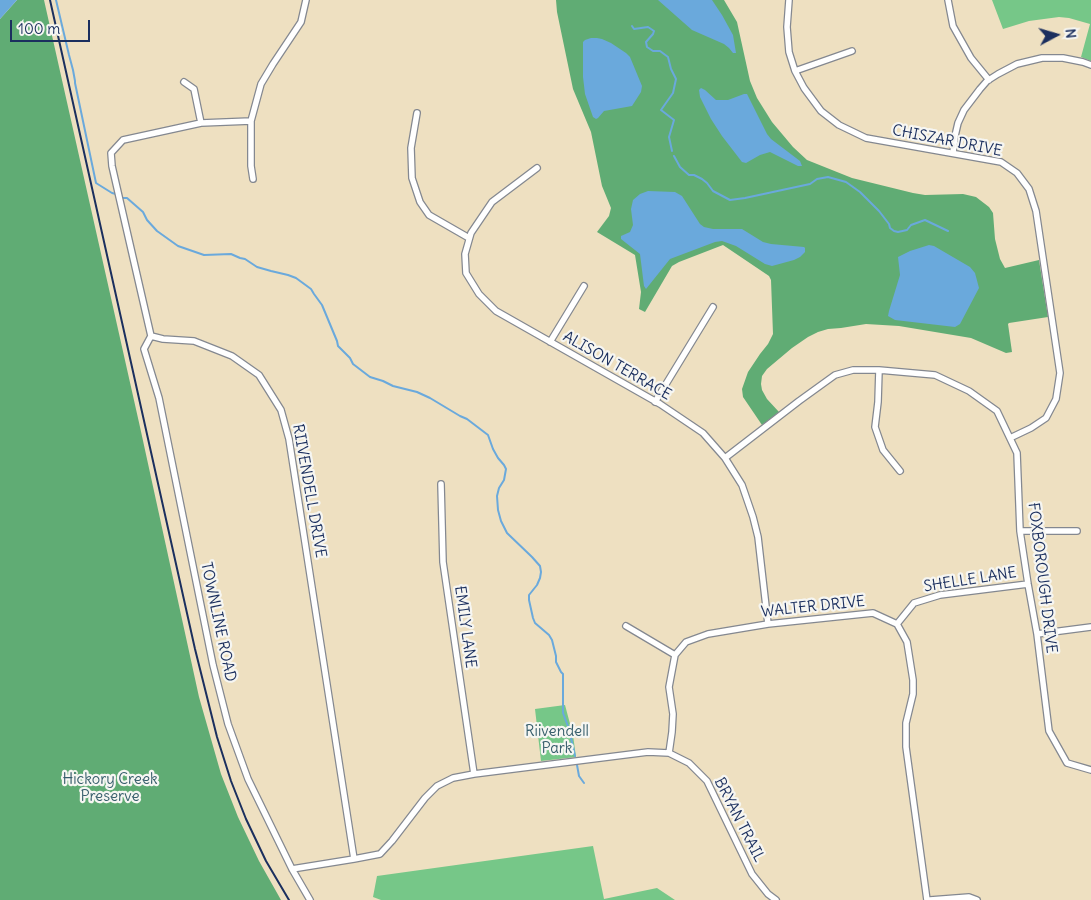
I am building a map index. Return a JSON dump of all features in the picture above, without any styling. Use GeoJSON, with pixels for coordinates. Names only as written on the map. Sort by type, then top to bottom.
{"type":"FeatureCollection","features":[{"type":"Feature","properties":{"kind":"street"},"geometry":{"type":"LineString","coordinates":[[253,179],[251,166],[251,121],[261,84],[301,22],[306,0]]}},
{"type":"Feature","properties":{"kind":"street","name":"CHISZAR DRIVE"},"geometry":{"type":"LineString","coordinates":[[789,0],[787,27],[789,52],[795,71],[804,88],[821,111],[839,125],[866,138],[1001,162],[1017,173],[1029,189],[1036,211],[1060,373],[1056,398],[1046,418],[1010,438]]}},
{"type":"Feature","properties":{"kind":"street"},"geometry":{"type":"LineString","coordinates":[[948,0],[953,26],[971,58],[989,80]]}},
{"type":"Feature","properties":{"kind":"street"},"geometry":{"type":"LineString","coordinates":[[795,71],[852,51]]}},
{"type":"Feature","properties":{"kind":"street"},"geometry":{"type":"LineString","coordinates":[[952,153],[954,136],[964,110],[989,80],[1007,68],[1042,58],[1054,57],[1091,65]]}},
{"type":"Feature","properties":{"kind":"street"},"geometry":{"type":"LineString","coordinates":[[184,82],[194,89],[201,123]]}},
{"type":"Feature","properties":{"kind":"street"},"geometry":{"type":"LineString","coordinates":[[417,113],[411,148],[412,178],[420,202],[430,214],[469,238]]}},
{"type":"Feature","properties":{"kind":"street"},"geometry":{"type":"LineString","coordinates":[[151,336],[110,153],[123,140],[201,123],[251,121]]}},
{"type":"Feature","properties":{"kind":"street","name":"ALISON TERRACE"},"geometry":{"type":"LineString","coordinates":[[537,168],[492,202],[471,233],[466,254],[466,273],[479,294],[496,311],[655,402],[703,432],[725,458],[742,485],[753,517],[758,537],[768,624]]}},
{"type":"Feature","properties":{"kind":"street"},"geometry":{"type":"LineString","coordinates":[[550,342],[584,286]]}},
{"type":"Feature","properties":{"kind":"street"},"geometry":{"type":"LineString","coordinates":[[655,402],[714,307]]}},
{"type":"Feature","properties":{"kind":"street","name":"RIIVENDELL DRIVE"},"geometry":{"type":"LineString","coordinates":[[151,336],[163,339],[194,341],[232,356],[259,375],[281,410],[289,439],[354,859]]}},
{"type":"Feature","properties":{"kind":"street","name":"TOWNLINE ROAD"},"geometry":{"type":"LineString","coordinates":[[151,336],[144,349],[159,398],[228,724],[248,779],[292,869],[310,900]]}},
{"type":"Feature","properties":{"kind":"street","name":"FOXBOROUGH DRIVE"},"geometry":{"type":"LineString","coordinates":[[725,458],[835,375],[853,370],[879,370],[934,375],[969,391],[997,411],[1017,453],[1020,530],[1037,634],[1049,731],[1067,763],[1091,770]]}},
{"type":"Feature","properties":{"kind":"street"},"geometry":{"type":"LineString","coordinates":[[879,370],[875,427],[883,450],[900,471]]}},
{"type":"Feature","properties":{"kind":"street","name":"EMILY LANE"},"geometry":{"type":"LineString","coordinates":[[441,484],[444,562],[474,774]]}},
{"type":"Feature","properties":{"kind":"street"},"geometry":{"type":"LineString","coordinates":[[1020,530],[1077,531]]}},
{"type":"Feature","properties":{"kind":"street","name":"SHELLE LANE"},"geometry":{"type":"LineString","coordinates":[[896,624],[914,603],[940,595],[1028,584]]}},
{"type":"Feature","properties":{"kind":"street","name":"WALTER DRIVE"},"geometry":{"type":"LineString","coordinates":[[675,655],[686,642],[708,634],[768,624],[873,613],[896,624]]}},
{"type":"Feature","properties":{"kind":"street"},"geometry":{"type":"LineString","coordinates":[[896,624],[907,642],[913,680],[913,694],[906,724],[906,747],[928,900],[969,897],[977,900]]}},
{"type":"Feature","properties":{"kind":"street"},"geometry":{"type":"LineString","coordinates":[[626,626],[675,655],[668,687],[673,714],[669,753]]}},
{"type":"Feature","properties":{"kind":"street"},"geometry":{"type":"LineString","coordinates":[[1037,634],[1091,627]]}},
{"type":"Feature","properties":{"kind":"street","name":"BRYAN TRAIL"},"geometry":{"type":"LineString","coordinates":[[292,869],[380,854],[424,798],[437,786],[453,778],[648,752],[669,753],[689,763],[707,781],[752,874],[768,894],[776,900]]}},
{"type":"Feature","properties":{"kind":"green space","name":"Hickory Creek Preserve"},"geometry":{"type":"Polygon","coordinates":[[[17,0],[44,0],[199,697],[221,774],[238,817],[259,861],[281,900],[0,900],[0,19],[17,0]]]}},
{"type":"Feature","properties":{"kind":"green space"},"geometry":{"type":"Polygon","coordinates":[[[556,0],[724,0],[737,22],[750,81],[757,98],[772,122],[793,147],[807,160],[852,178],[925,195],[963,194],[976,197],[989,207],[993,213],[995,239],[1000,259],[1005,268],[1039,260],[1048,317],[1009,323],[1012,352],[1006,353],[971,338],[899,326],[866,324],[818,332],[792,348],[767,369],[762,376],[762,390],[767,399],[779,412],[762,425],[743,397],[742,389],[748,372],[773,334],[771,280],[769,276],[723,245],[672,266],[645,312],[639,309],[641,292],[635,255],[597,232],[609,216],[611,208],[602,186],[591,132],[573,89],[556,0]]]}},
{"type":"Feature","properties":{"kind":"green space"},"geometry":{"type":"Polygon","coordinates":[[[992,0],[1091,0],[1091,61],[1081,57],[1090,24],[1059,17],[1029,21],[1003,29],[992,0]]]}},
{"type":"Feature","properties":{"kind":"green space","name":"Riivendell Park"},"geometry":{"type":"Polygon","coordinates":[[[565,705],[573,735],[576,757],[541,761],[535,709],[565,705]]]}},
{"type":"Feature","properties":{"kind":"green space"},"geometry":{"type":"Polygon","coordinates":[[[593,846],[604,899],[657,888],[675,900],[381,900],[373,897],[377,876],[593,846]]]}},
{"type":"Feature","properties":{"kind":"water"},"geometry":{"type":"Polygon","coordinates":[[[0,0],[17,0],[0,19],[0,0]]]}},
{"type":"Feature","properties":{"kind":"water"},"geometry":{"type":"Polygon","coordinates":[[[658,0],[712,0],[733,35],[736,53],[733,53],[724,44],[692,30],[658,0]]]}},
{"type":"Feature","properties":{"kind":"water"},"geometry":{"type":"Polygon","coordinates":[[[591,38],[602,39],[626,53],[630,57],[642,86],[641,92],[632,106],[604,111],[596,119],[593,117],[585,94],[583,77],[583,42],[591,38]]]}},
{"type":"Feature","properties":{"kind":"water"},"geometry":{"type":"Polygon","coordinates":[[[701,88],[716,100],[728,100],[747,94],[767,134],[800,161],[802,166],[798,166],[770,152],[746,163],[742,162],[711,119],[700,97],[699,90],[701,88]]]}},
{"type":"Feature","properties":{"kind":"water"},"geometry":{"type":"Polygon","coordinates":[[[648,191],[675,192],[682,196],[700,224],[704,227],[713,229],[742,229],[763,242],[804,247],[805,252],[794,260],[772,266],[765,264],[736,246],[722,241],[715,242],[670,259],[646,289],[640,254],[621,239],[621,236],[630,232],[633,225],[631,209],[633,200],[640,194],[648,191]]]}},
{"type":"Feature","properties":{"kind":"water"},"geometry":{"type":"Polygon","coordinates":[[[929,245],[970,267],[975,273],[979,288],[960,324],[955,327],[895,320],[888,316],[900,275],[898,257],[929,245]]]}},
{"type":"Feature","properties":{"kind":"waterway"},"geometry":{"type":"LineString","coordinates":[[56,0],[73,70],[96,183],[116,194]]}},
{"type":"Feature","properties":{"kind":"waterway"},"geometry":{"type":"LineString","coordinates":[[632,26],[634,29],[648,27],[654,31],[646,42],[647,47],[653,51],[660,51],[668,57],[676,79],[673,93],[661,110],[674,120],[669,137],[672,151]]}},
{"type":"Feature","properties":{"kind":"waterway"},"geometry":{"type":"LineString","coordinates":[[674,156],[680,167],[689,175],[702,179],[713,191],[730,200],[810,184],[817,179],[828,177],[846,182],[860,192],[879,211],[894,231],[907,230],[911,225],[925,220],[948,231]]}},
{"type":"Feature","properties":{"kind":"waterway"},"geometry":{"type":"LineString","coordinates":[[123,198],[127,198],[143,212],[147,220],[157,231],[178,246],[204,255],[231,254],[245,259],[257,267],[296,278],[311,289],[322,305],[338,346],[350,358],[353,364],[370,377],[430,398],[467,419],[488,435],[493,449],[506,469],[504,480],[497,496],[501,521],[507,533],[540,566],[540,578],[529,595],[529,600],[535,623],[552,640],[556,662],[563,674],[563,713],[575,756]]}},
{"type":"Feature","properties":{"kind":"waterway"},"geometry":{"type":"LineString","coordinates":[[577,765],[579,776],[584,783]]}},
{"type":"Feature","properties":{"kind":"railway"},"geometry":{"type":"LineString","coordinates":[[50,0],[195,649],[217,737],[246,819],[266,861],[289,900]]}}]}
